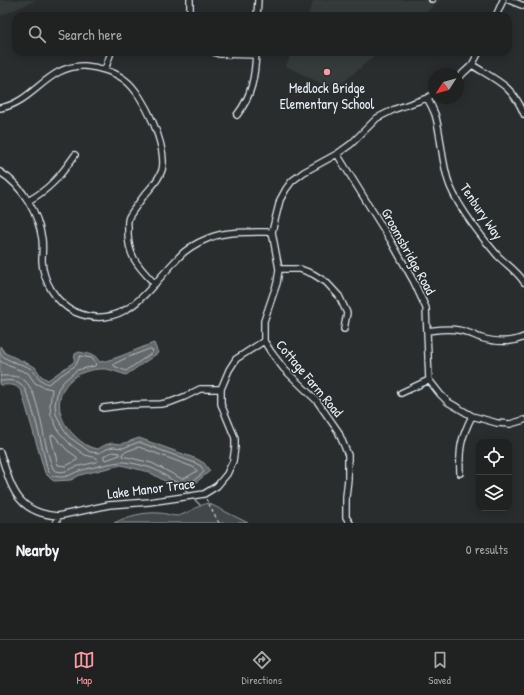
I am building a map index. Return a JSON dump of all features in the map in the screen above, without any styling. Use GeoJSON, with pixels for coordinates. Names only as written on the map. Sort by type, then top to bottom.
{"type":"FeatureCollection","features":[{"type":"Feature","properties":{"kind":"street"},"geometry":{"type":"LineString","coordinates":[[190,0],[190,12]]}},
{"type":"Feature","properties":{"kind":"street"},"geometry":{"type":"LineString","coordinates":[[257,12],[258,0]]}},
{"type":"Feature","properties":{"kind":"street"},"geometry":{"type":"LineString","coordinates":[[498,12],[503,0]]}},
{"type":"Feature","properties":{"kind":"street"},"geometry":{"type":"LineString","coordinates":[[510,0],[524,6]]}},
{"type":"Feature","properties":{"kind":"street"},"geometry":{"type":"LineString","coordinates":[[105,70],[110,56]]}},
{"type":"Feature","properties":{"kind":"street"},"geometry":{"type":"LineString","coordinates":[[237,115],[246,104],[252,88],[256,56]]}},
{"type":"Feature","properties":{"kind":"street"},"geometry":{"type":"LineString","coordinates":[[464,72],[472,65],[477,56]]}},
{"type":"Feature","properties":{"kind":"street"},"geometry":{"type":"LineString","coordinates":[[472,65],[510,90],[519,101],[524,114]]}},
{"type":"Feature","properties":{"kind":"street"},"geometry":{"type":"LineString","coordinates":[[0,108],[7,107],[24,99],[38,86],[56,73],[72,67],[86,66],[105,70],[125,80],[131,86],[145,106],[157,132],[164,157],[162,170],[157,181],[144,196],[128,219],[128,241],[134,259],[155,284]]}},
{"type":"Feature","properties":{"kind":"street","name":"Cottage Farm Road"},"geometry":{"type":"LineString","coordinates":[[350,523],[346,517],[348,455],[338,431],[317,401],[284,369],[264,341],[264,321],[277,282],[279,269],[272,232],[280,200],[292,181],[304,172],[337,154],[351,144],[377,118],[395,109],[427,98]]}},
{"type":"Feature","properties":{"kind":"street","name":"Tenbury Way"},"geometry":{"type":"LineString","coordinates":[[427,98],[435,115],[446,174],[459,203],[498,255],[524,282]]}},
{"type":"Feature","properties":{"kind":"street","name":"Groomsbridge Road"},"geometry":{"type":"LineString","coordinates":[[337,154],[383,228],[414,282],[426,308],[429,380]]}},
{"type":"Feature","properties":{"kind":"street"},"geometry":{"type":"LineString","coordinates":[[28,201],[46,190],[56,181],[75,155]]}},
{"type":"Feature","properties":{"kind":"street"},"geometry":{"type":"LineString","coordinates":[[0,172],[14,183],[28,201],[37,217],[42,241],[42,262],[44,274],[52,290],[61,302],[68,308],[97,318],[118,314],[142,299],[180,256],[210,237],[228,234],[272,232]]}},
{"type":"Feature","properties":{"kind":"street"},"geometry":{"type":"LineString","coordinates":[[279,269],[300,269],[313,274],[326,282],[339,296],[347,313],[344,329]]}},
{"type":"Feature","properties":{"kind":"street"},"geometry":{"type":"LineString","coordinates":[[427,331],[456,329],[466,331],[481,338],[505,341],[524,337]]}},
{"type":"Feature","properties":{"kind":"street","name":"Lake Manor Trace"},"geometry":{"type":"LineString","coordinates":[[0,452],[12,489],[22,502],[49,516],[58,516],[109,505],[149,502],[204,494],[217,486],[227,474],[233,461],[235,438],[221,404],[221,389],[229,370],[236,359],[264,341]]}},
{"type":"Feature","properties":{"kind":"street"},"geometry":{"type":"LineString","coordinates":[[401,393],[429,380],[448,402],[472,416],[496,423],[510,424],[524,420]]}},
{"type":"Feature","properties":{"kind":"street"},"geometry":{"type":"LineString","coordinates":[[103,408],[126,404],[161,404],[171,402],[200,389],[221,389]]}},
{"type":"Feature","properties":{"kind":"street"},"geometry":{"type":"LineString","coordinates":[[460,473],[459,452],[464,431],[472,416]]}},
{"type":"Feature","properties":{"kind":"street"},"geometry":{"type":"LineString","coordinates":[[56,523],[58,516]]}},
{"type":"Feature","properties":{"kind":"path"},"geometry":{"type":"LineString","coordinates":[[204,494],[219,523]]}},
{"type":"Feature","properties":{"kind":"shaded area"},"geometry":{"type":"Polygon","coordinates":[[[0,0],[37,0],[0,16],[0,0]]]}},
{"type":"Feature","properties":{"kind":"shaded area"},"geometry":{"type":"Polygon","coordinates":[[[314,0],[440,0],[426,12],[309,12],[314,0]]]}},
{"type":"Feature","properties":{"kind":"shaded area","name":"Medlock Bridge Elementary School"},"geometry":{"type":"Polygon","coordinates":[[[290,56],[374,56],[334,90],[286,66],[290,56]]]}},
{"type":"Feature","properties":{"kind":"shaded area"},"geometry":{"type":"Polygon","coordinates":[[[208,503],[248,523],[114,523],[130,516],[147,513],[161,513],[180,516],[208,503]]]}},
{"type":"Feature","properties":{"kind":"water"},"geometry":{"type":"Polygon","coordinates":[[[154,343],[158,353],[126,375],[106,369],[91,370],[79,374],[69,381],[63,390],[60,401],[60,413],[65,424],[75,436],[92,448],[98,449],[112,443],[122,444],[139,438],[197,459],[204,463],[210,471],[194,484],[182,488],[170,484],[149,472],[121,465],[80,475],[71,480],[54,481],[51,479],[45,473],[22,393],[15,386],[0,385],[0,346],[5,353],[35,367],[41,376],[48,380],[74,362],[75,354],[79,352],[94,355],[100,362],[107,361],[154,343]]]}},
{"type":"Feature","properties":{"kind":"waterway"},"geometry":{"type":"LineString","coordinates":[[184,488],[189,494]]}},
{"type":"Feature","properties":{"kind":"waterway"},"geometry":{"type":"LineString","coordinates":[[192,497],[200,505]]}},
{"type":"Feature","properties":{"kind":"place","name":"Medlock Bridge Elementary School"},"geometry":{"type":"Point","coordinates":[327,72]}}]}
